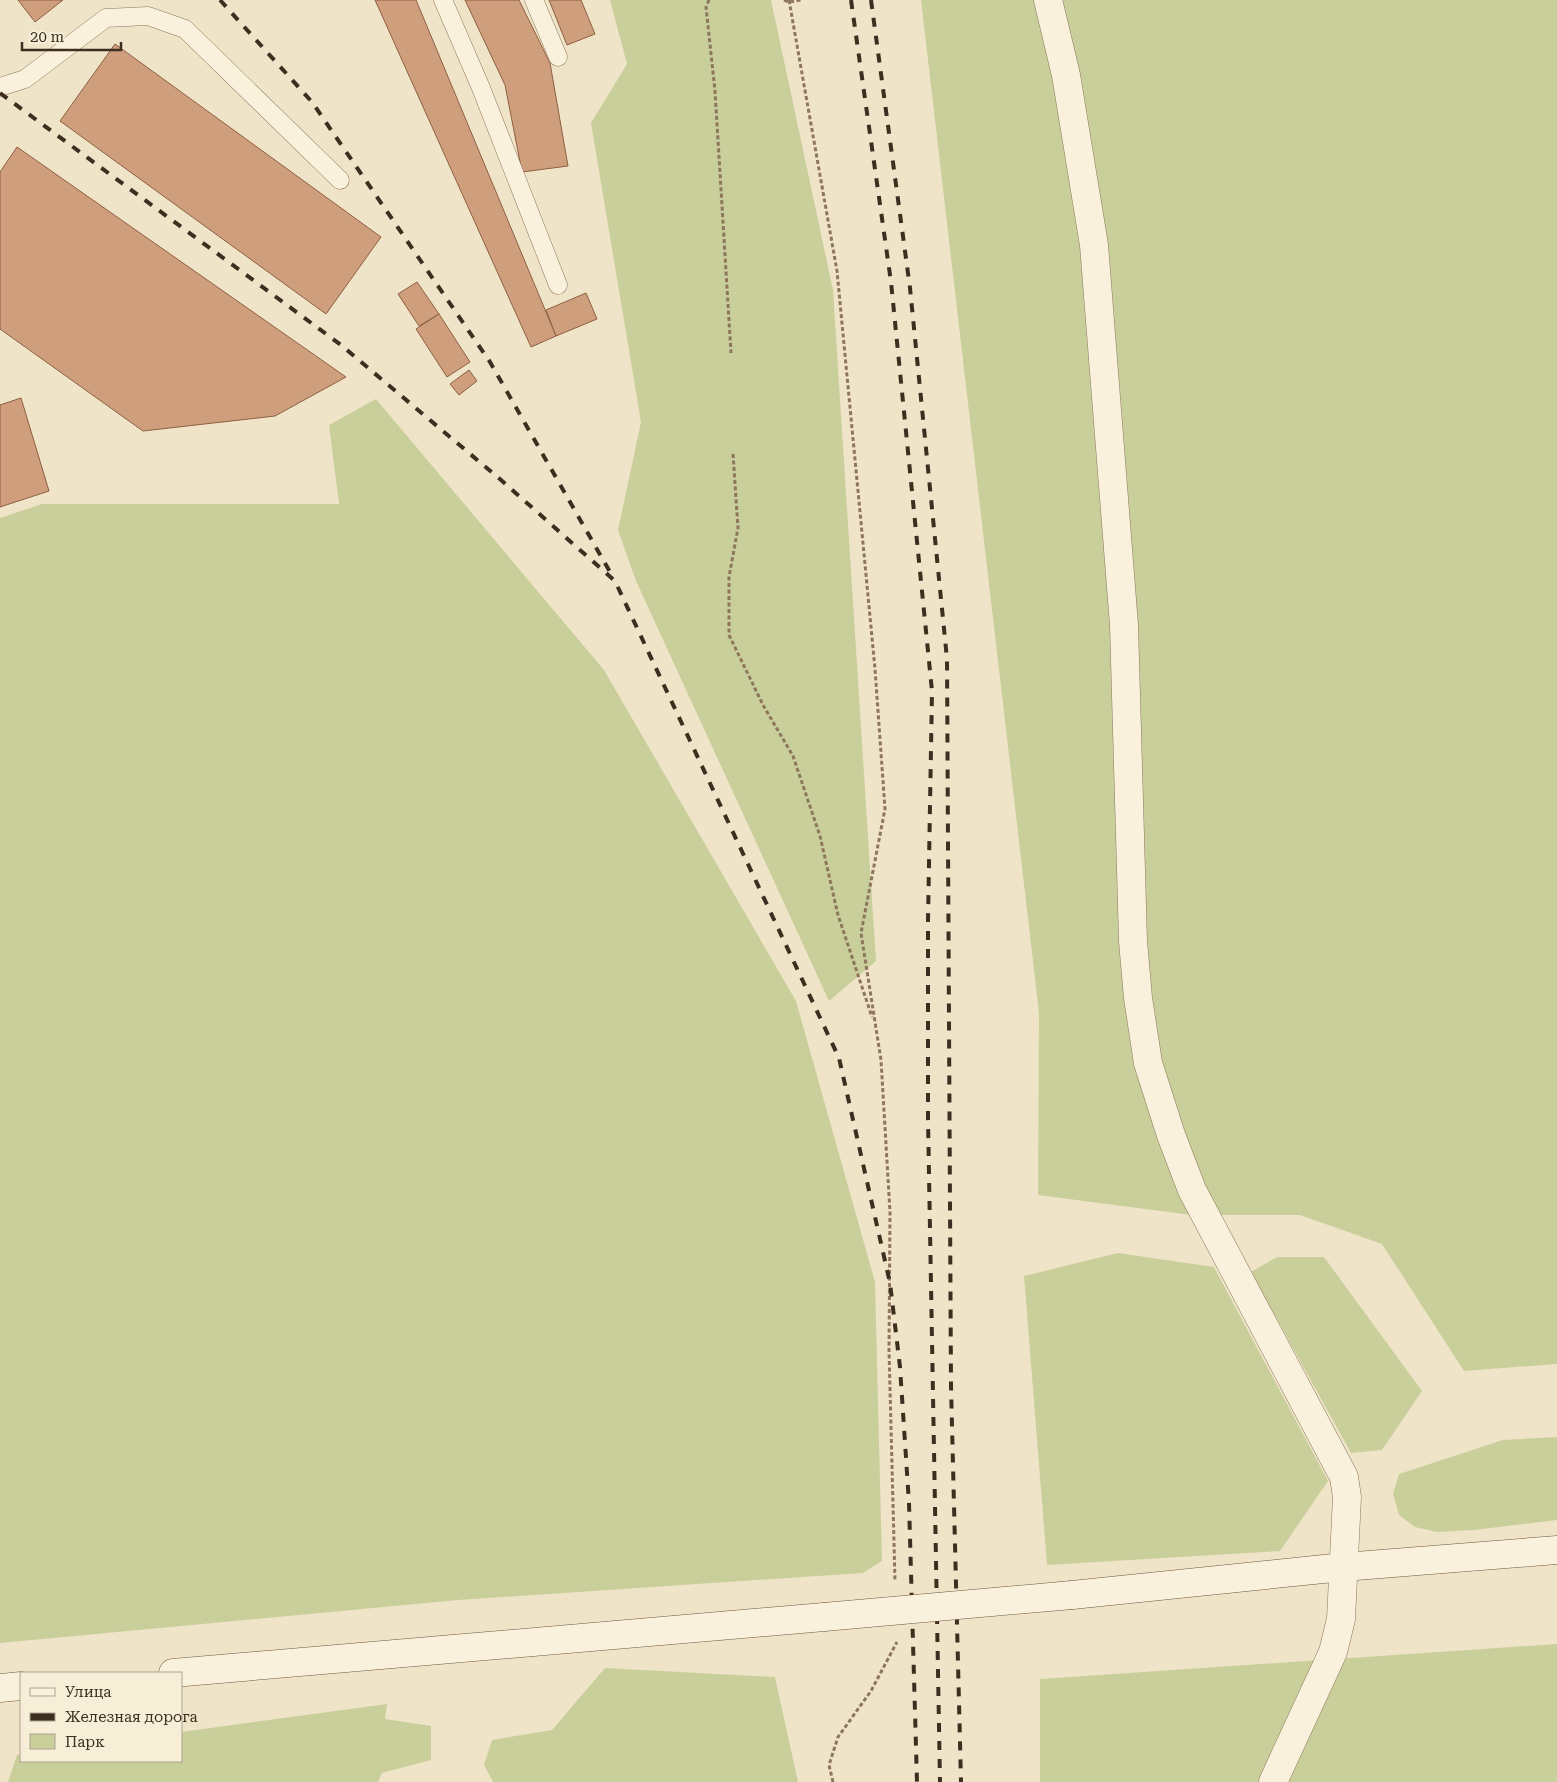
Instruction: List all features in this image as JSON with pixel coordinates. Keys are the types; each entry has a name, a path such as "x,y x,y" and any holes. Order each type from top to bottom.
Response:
{"street":[{"path":"1048,0 1066,75 1094,245 1124,625 1133,941 1138,998 1148,1063 1171,1135 1192,1190 1344,1477 1347,1497 1340,1619 1333,1652 1273,1782"},
{"path":"182,1672 1072,1595 1343,1567 1557,1550"},
{"path":"0,1688 20,1686"}],"lane":[{"path":"443,0 481,88 558,285"},
{"path":"534,0 558,57"},
{"path":"0,87 25,78 106,18 148,16 184,29 340,180"}],"path":[{"path":"709,0 706,7 715,91 731,353"},
{"path":"784,0 801,0"},
{"path":"789,1 837,271 875,669 885,809 861,933 881,1060 890,1212 889,1350 895,1587"},
{"path":"733,454 738,528 729,577 729,635 764,705 793,756 820,836 838,915 876,1026"},
{"path":"833,1782 829,1765 838,1737 871,1691 897,1643 897,1634"}],"green space":[{"path":"610,0 771,0 833,290 876,961 829,1001 636,581 618,530 641,422 591,123 627,64"},
{"path":"921,0 1557,0 1557,1364 1464,1371 1382,1244 1300,1215 1191,1215 1038,1195 1039,1013"},
{"path":"376,399 604,670 796,1001 875,1282 882,1561 863,1573 458,1600 0,1643 0,518 42,504 339,504 329,425"},
{"path":"1118,1253 1214,1267 1328,1481 1280,1551 1047,1565 1024,1276"},
{"path":"1277,1257 1324,1257 1422,1391 1382,1450 1351,1453 1251,1272"},
{"path":"1557,1437 1557,1520 1474,1530 1437,1532 1415,1527 1399,1515 1393,1494 1399,1474 1503,1440"},
{"path":"1557,1644 1557,1782 1040,1782 1040,1679"},
{"path":"605,1668 775,1677 798,1782 493,1782 484,1765 492,1740 552,1730"},
{"path":"387,1704 385,1719 431,1726 431,1760 382,1773 378,1782 8,1782 17,1755 20,1754 20,1762 182,1762 182,1732"}],"building":[{"path":"18,0 63,0 35,22"},
{"path":"375,0 416,0 556,336 531,347"},
{"path":"465,0 519,0 550,63 568,166 522,172 505,85"},
{"path":"549,0 581,0 595,34 567,45"},
{"path":"115,44 381,237 326,314 60,121"},
{"path":"17,147 346,377 275,416 143,431 0,329 0,172"},
{"path":"417,282 439,314 419,326 398,294"},
{"path":"586,293 597,319 556,336 546,310"},
{"path":"439,314 470,362 447,377 416,329"},
{"path":"469,370 477,381 459,395 450,384"},
{"path":"21,398 49,491 0,507 0,405"}],"railway":[{"path":"220,0 312,102 490,362 610,572"},
{"path":"851,0 891,282 932,691 928,921 928,1119 940,1782"},
{"path":"871,0 910,288 947,659 951,1386 961,1782"},
{"path":"0,93 341,345 501,480 615,581 839,1058 890,1283 900,1367 909,1503 917,1782"}]}
